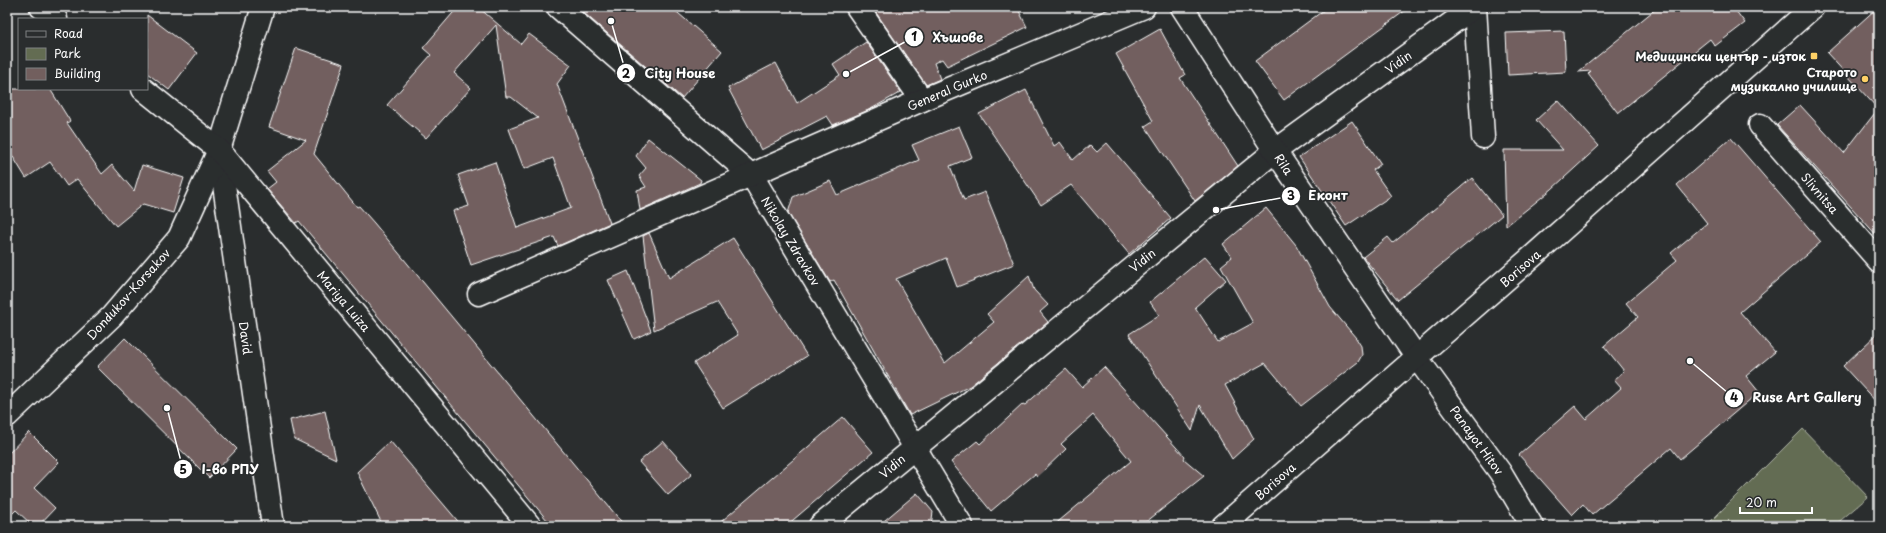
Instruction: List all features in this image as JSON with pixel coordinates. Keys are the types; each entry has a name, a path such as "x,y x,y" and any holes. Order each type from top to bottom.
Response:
{"street":[{"path":"41,7 55,18"},
{"name":"Dondukov-Korsakov","path":"7,416 112,316 179,238 219,150 263,7"},
{"name":"Nikolay Zdravkov","path":"558,7 752,176 962,526"},
{"path":"857,7 922,100"},
{"name":"General Gurko","path":"478,294 752,176 922,100 1144,7"},
{"name":"Rila","path":"1182,7 1275,151 1417,358"},
{"path":"1474,7 1483,137"},
{"name":"Vidin","path":"820,526 915,446 1275,151 1474,7"},
{"name":"Borisova","path":"1223,526 1417,358 1813,7"},
{"name":"Mariya Luiza","path":"144,90 219,150 530,526"},
{"name":"Slivnitsa","path":"1760,125 1879,261"},
{"name":"David","path":"219,150 273,526"},
{"name":"Panayot Hitov","path":"1417,358 1500,472 1532,526"}],"green space":[{"path":"1803,429 1868,497 1834,526 1706,526"}],"building":[{"path":"458,7 478,7 521,44 529,34 571,65 557,84 610,223 558,246 554,237 471,265 453,211 469,206 458,175 495,162 517,228 571,208 553,158 524,169 509,129 538,118 511,97 506,97 496,25 454,73 471,88 426,138 387,105 431,55 423,48"},
{"path":"577,7 671,7 722,51 682,98"},
{"path":"872,7 1017,7 1027,27 947,66 942,59 934,63 940,79 926,85"},
{"path":"1328,7 1410,7 1284,100 1255,61"},
{"path":"1658,7 1733,7 1745,23 1715,46 1710,39 1618,113 1588,74 1591,71 1578,72"},
{"path":"1878,7 1879,238 1777,125 1800,105 1844,153 1878,109 1827,53"},
{"path":"147,15 197,53 169,90 148,74"},
{"path":"1160,29 1185,75 1180,78 1238,166 1195,201 1145,126 1153,121 1116,54"},
{"path":"1564,31 1566,72 1508,75 1506,33"},
{"path":"866,42 901,92 871,109 833,125 827,116 761,150 728,88 776,63 797,103 840,75 833,64"},
{"path":"296,48 344,64 314,154 357,207 359,206 374,223 625,526 552,526 299,221 296,223 267,189 276,182 267,171 306,140 269,127"},
{"path":"7,89 51,90 70,121 67,123 102,174 112,165 134,191 142,165 184,178 173,213 143,204 116,226 77,179 67,186 50,162 26,178 7,147"},
{"path":"1026,90 1054,146 1060,142 1073,160 1090,145 1097,152 1107,143 1171,218 1129,254 1071,185 1041,205 979,114"},
{"path":"1558,100 1599,146 1552,189 1506,226 1504,150 1563,150 1536,120"},
{"path":"1352,121 1381,164 1373,170 1391,196 1346,226 1299,157"},
{"path":"959,126 972,157 950,166 964,200 985,192 1014,264 957,287 946,258 896,279 945,363 994,322 987,314 1029,276 1034,290 1048,305 1040,312 1048,322 970,386 910,415 834,280 830,282 788,213 793,197 830,181 837,195 919,160 912,145"},
{"path":"648,138 701,180 700,183 640,210 637,190 646,187 639,176 646,168 636,156"},
{"path":"1731,138 1821,242 1740,312 1775,352 1746,376 1759,392 1680,459 1671,448 1592,515 1583,504 1572,515 1519,455 1575,406 1586,419 1621,388 1614,380 1624,371 1604,346 1638,317 1626,303 1677,260 1671,253 1707,223 1677,185"},
{"path":"1472,178 1502,215 1398,300 1363,257 1388,237 1393,243"},
{"path":"1266,208 1296,245 1330,307 1361,346 1362,355 1358,362 1301,406 1265,363 1225,385 1254,439 1232,459 1200,405 1192,431 1129,334 1159,315 1150,302 1205,256 1226,280 1195,307 1218,342 1253,323 1221,266 1232,257 1223,244"},
{"path":"649,233 669,278 733,238 807,356 723,408 694,363 738,335 717,302 654,330 643,236"},
{"path":"628,271 651,331 634,339 608,280"},
{"path":"1879,332 1879,405 1843,366"},
{"path":"125,338 237,449 209,478 97,367"},
{"path":"1104,367 1185,457 1184,459 1204,476 1141,526 1053,526 1131,461 1093,415 1061,444 1066,449 1037,477 1035,474 991,511 951,462 977,441 980,444 1023,404 1025,405 1066,369 1082,387"},
{"path":"325,411 336,459 294,439 290,420"},
{"path":"843,417 873,452 786,526 716,526"},
{"path":"29,432 59,462 34,488 55,508 38,526 33,526 16,510 7,519 7,455"},
{"path":"390,441 462,526 383,526 357,472"},
{"path":"663,441 692,474 668,495 639,462"},
{"path":"917,493 933,512 931,526 878,526"}],"place":[{"name":"City House","path":"611,21"},
{"name":"Медицински център - изток","path":"1814,56"},
{"name":"Хъшове","path":"846,74"},
{"name":"Старото музикално училище","path":"1865,79"},
{"name":"Еконт","path":"1216,210"},
{"name":"Ruse Art Gallery","path":"1690,361"},
{"name":"I-во РПУ","path":"167,408"}]}
